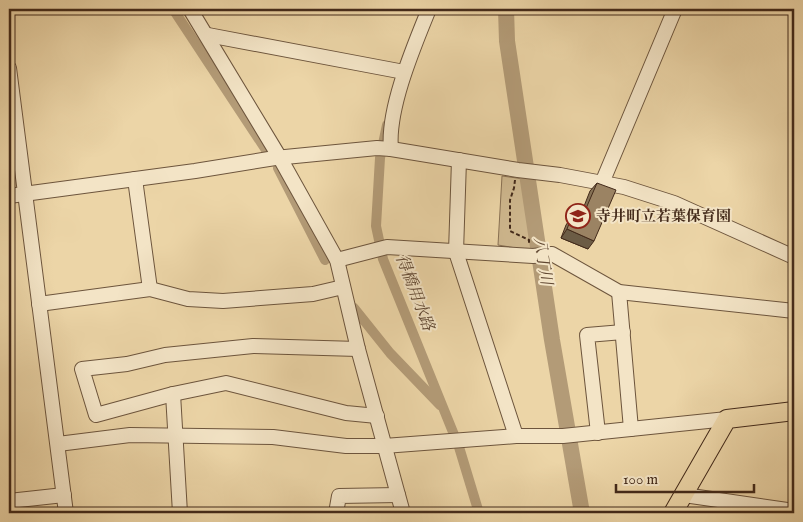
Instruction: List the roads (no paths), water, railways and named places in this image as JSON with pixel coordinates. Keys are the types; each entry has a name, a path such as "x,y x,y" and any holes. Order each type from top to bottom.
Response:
{"main road":[{"path":"673,513 727,419 794,411"}],"street":[{"path":"190,9 208,35 274,158 337,260 358,349 403,513"},
{"path":"385,149 390,137 404,72 429,9"},
{"path":"602,183 676,9"},
{"path":"208,35 404,72"},
{"path":"9,68 66,513"},
{"path":"9,196 274,158 385,149 516,170 560,175 624,187 674,203 794,257"},
{"path":"459,160 456,252 516,436"},
{"path":"135,179 150,290"},
{"path":"337,260 381,248 531,256 552,254 619,292 794,312"},
{"path":"39,304 150,290 188,299 223,301 313,294 343,287"},
{"path":"619,292 631,429"},
{"path":"598,433 588,335 623,332"},
{"path":"358,349 253,346 165,355 127,364 82,369 96,415 173,394 226,383 346,413 377,416"},
{"path":"173,394 180,513"},
{"path":"58,444 130,436 176,436 273,437 346,446 384,446 454,439 569,436 727,419"},
{"path":"9,500 64,495"},
{"path":"336,513 339,496 398,495"},
{"path":"684,495 794,512 794,502"}],"waterway":[{"path":"173,9 268,153"},
{"name":"八丁川","path":"506,9 507,41 552,340 582,513"},
{"name":"得橋用水路","path":"387,125 380,158 376,226 383,259 459,447 479,513"},
{"path":"278,168 325,260"},
{"path":"354,308 390,353 440,405"}],"place":[{"name":"寺井町立若葉保育園","path":"578,216"}]}
